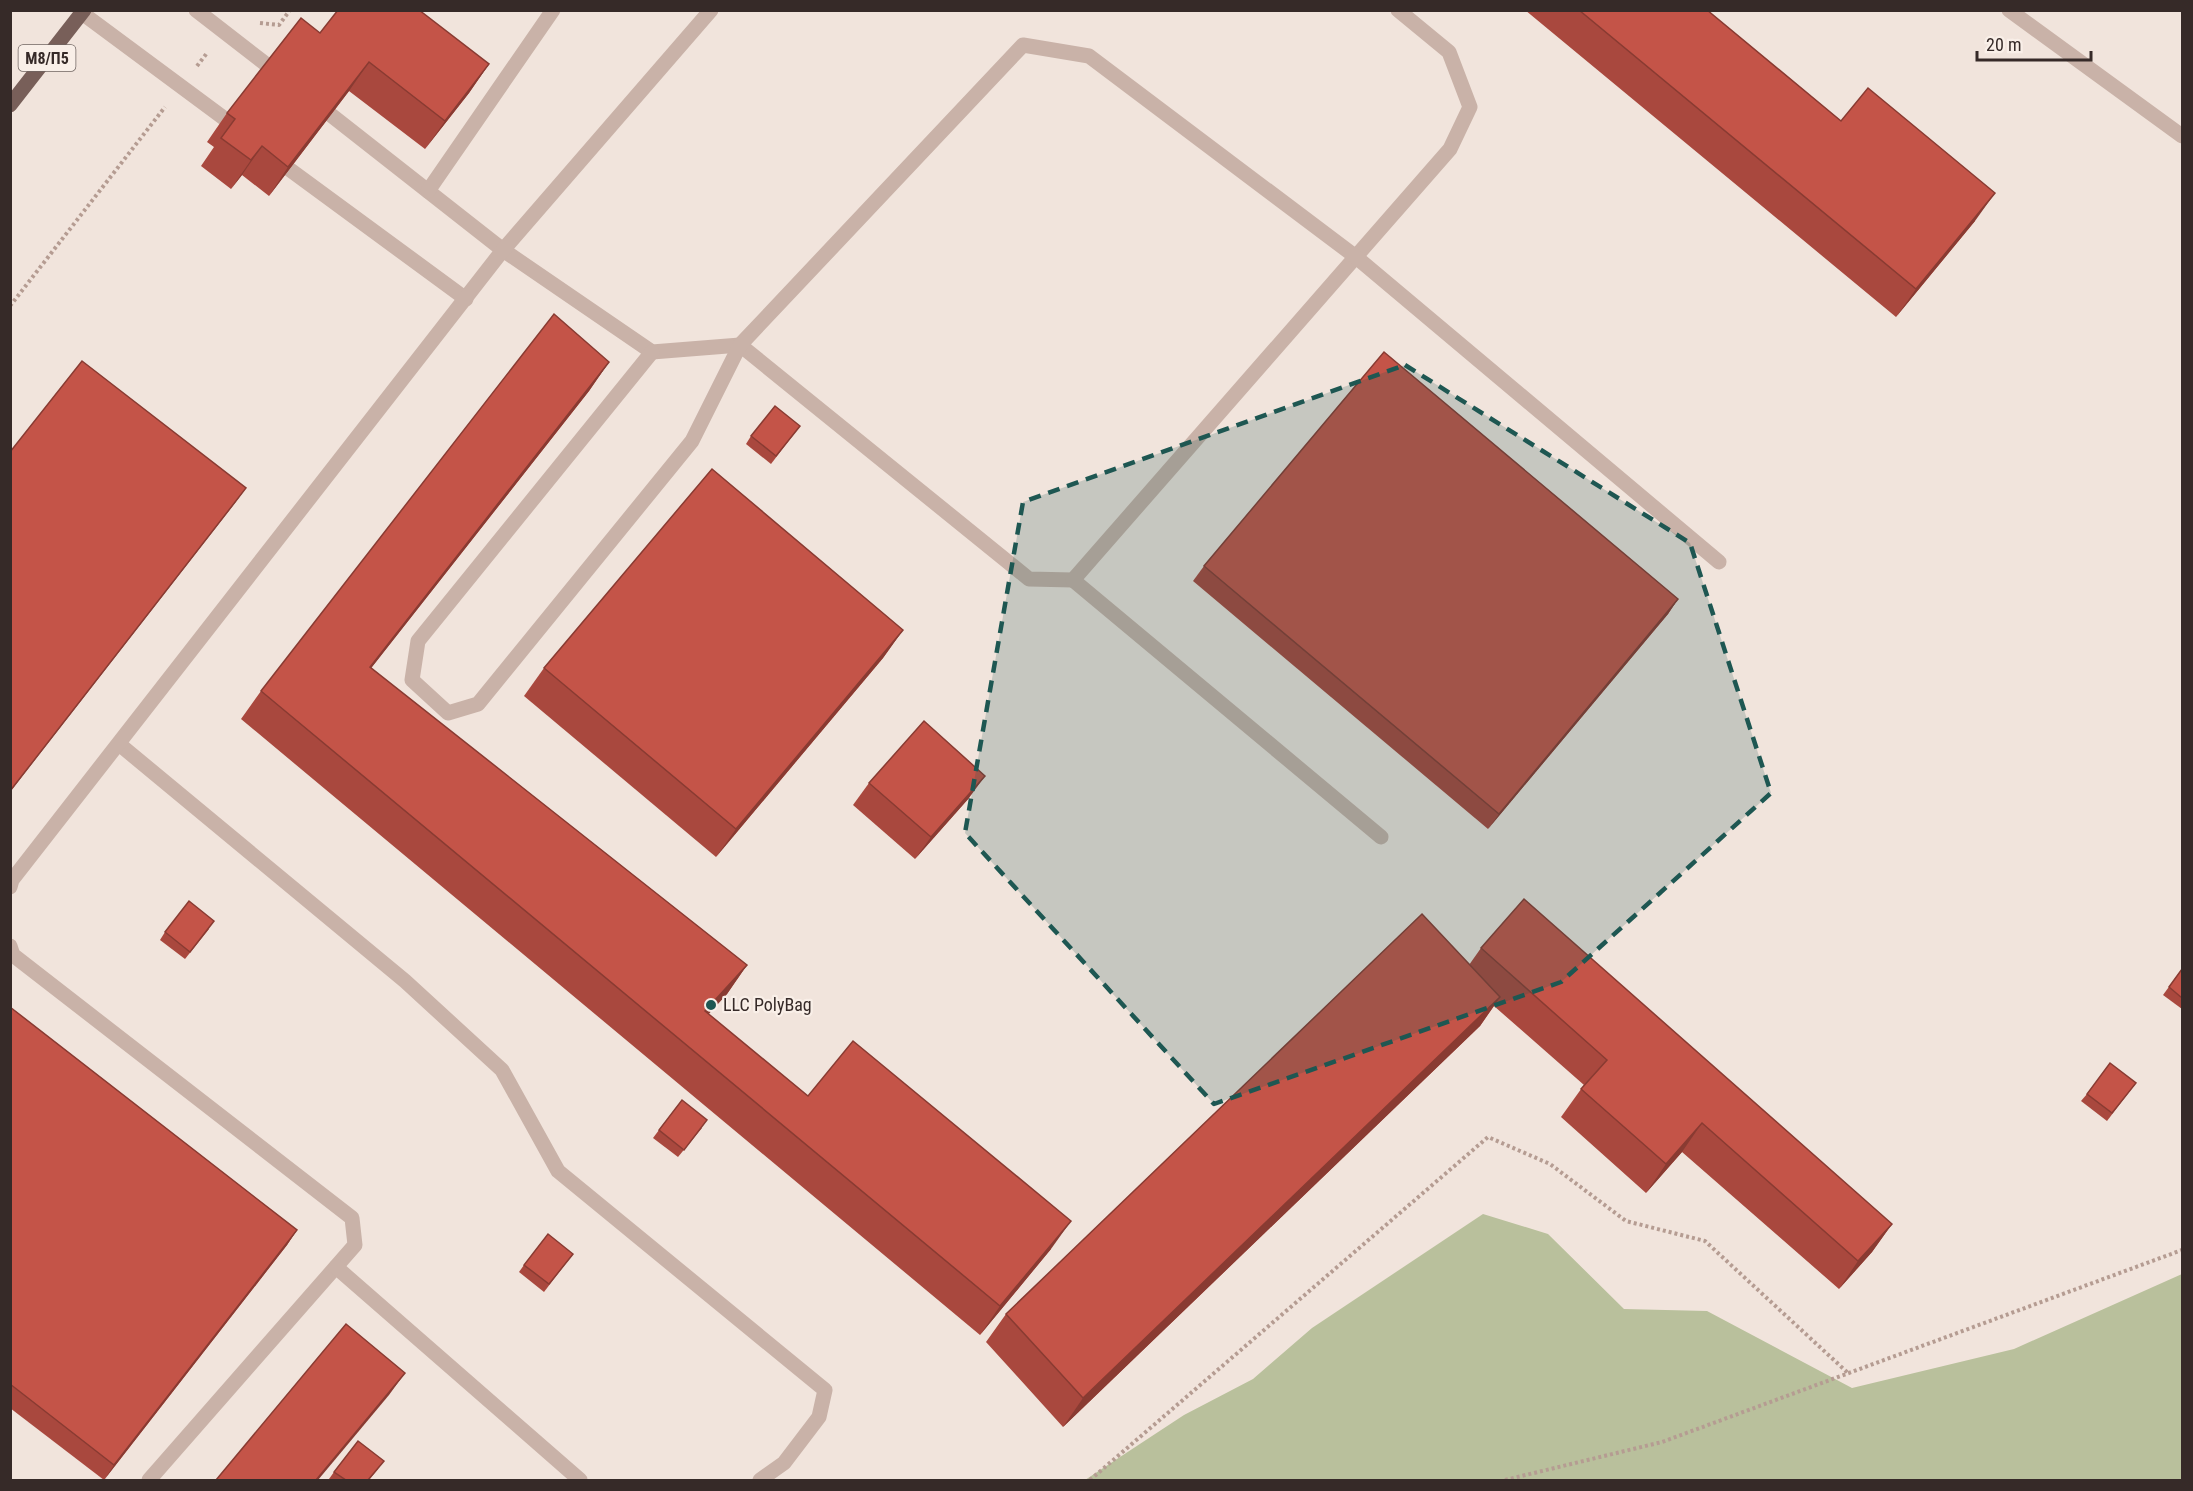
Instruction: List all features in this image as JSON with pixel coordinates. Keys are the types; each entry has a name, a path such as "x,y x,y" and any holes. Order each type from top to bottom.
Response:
{"main road":[{"name":"М8/П5","path":"10,105 83,12"}],"lane":[{"path":"196,10 267,65"},
{"path":"428,191 553,10"},
{"path":"10,887 12,880 503,250 711,10"},
{"path":"1073,580 1450,149 1470,107 1449,52 1398,10"},
{"path":"2009,10 2182,136"},
{"path":"83,12 225,119"},
{"path":"652,352 418,641 412,680 448,713 478,704 692,441 740,345 1023,45 1089,56 1356,257 1719,562"},
{"path":"331,114 503,250 652,352 740,345 1029,579 1073,580 1382,837"},
{"path":"289,169 466,299"},
{"path":"119,744 405,981 502,1070 558,1171 825,1390 819,1417 784,1463 760,1480"},
{"path":"10,946 13,955 352,1218 355,1245 149,1480"},
{"path":"336,1267 580,1480"}],"path":[{"path":"10,306 231,22 279,24 290,10"},
{"path":"1090,1480 1488,1137 1550,1164 1626,1221 1705,1241 1848,1373"},
{"path":"1505,1480 1662,1442 2182,1250"}],"highlighted area":[{"path":"1405,365 1690,543 1771,793 1561,982 1214,1104 965,833 1023,502"}],"green space":[{"path":"1483,1214 1548,1234 1624,1309 1707,1311 1852,1388 2014,1349 2182,1274 2182,1480 1085,1480 1184,1415 1253,1379 1312,1328"}],"building":[{"path":"338,10 419,10 489,64 445,121 369,62 288,167 262,146 251,160 221,138 235,119 227,113 301,18 320,33"},
{"path":"1579,10 1707,10 1841,121 1868,88 1995,193 1916,289"},
{"path":"554,314 609,362 370,667 747,965 705,1011 808,1096 853,1041 1071,1221 1000,1306 261,691"},
{"path":"1384,352 1678,599 1499,814 1204,566"},
{"path":"82,361 246,488 10,791 10,452"},
{"path":"775,406 800,426 776,456 751,436"},
{"path":"712,469 903,630 736,829 544,668"},
{"path":"924,721 985,776 931,837 869,783"},
{"path":"1524,899 1892,1224 1858,1261 1702,1123 1666,1164 1581,1089 1607,1060 1481,948"},
{"path":"189,901 214,921 190,952 165,932"},
{"path":"1422,914 1500,997 1083,1398 1006,1314"},
{"path":"2182,969 2182,998 2169,987"},
{"path":"10,1007 297,1230 114,1465 10,1384"},
{"path":"2110,1063 2136,1083 2112,1113 2087,1094"},
{"path":"682,1100 707,1120 684,1150 659,1130"},
{"path":"548,1234 573,1254 549,1284 524,1265"},
{"path":"346,1324 405,1373 316,1480 216,1480"},
{"path":"358,1441 384,1461 368,1480 346,1480 334,1472"}],"place":[{"name":"LLC PolyBag","path":"711,1005"}]}
